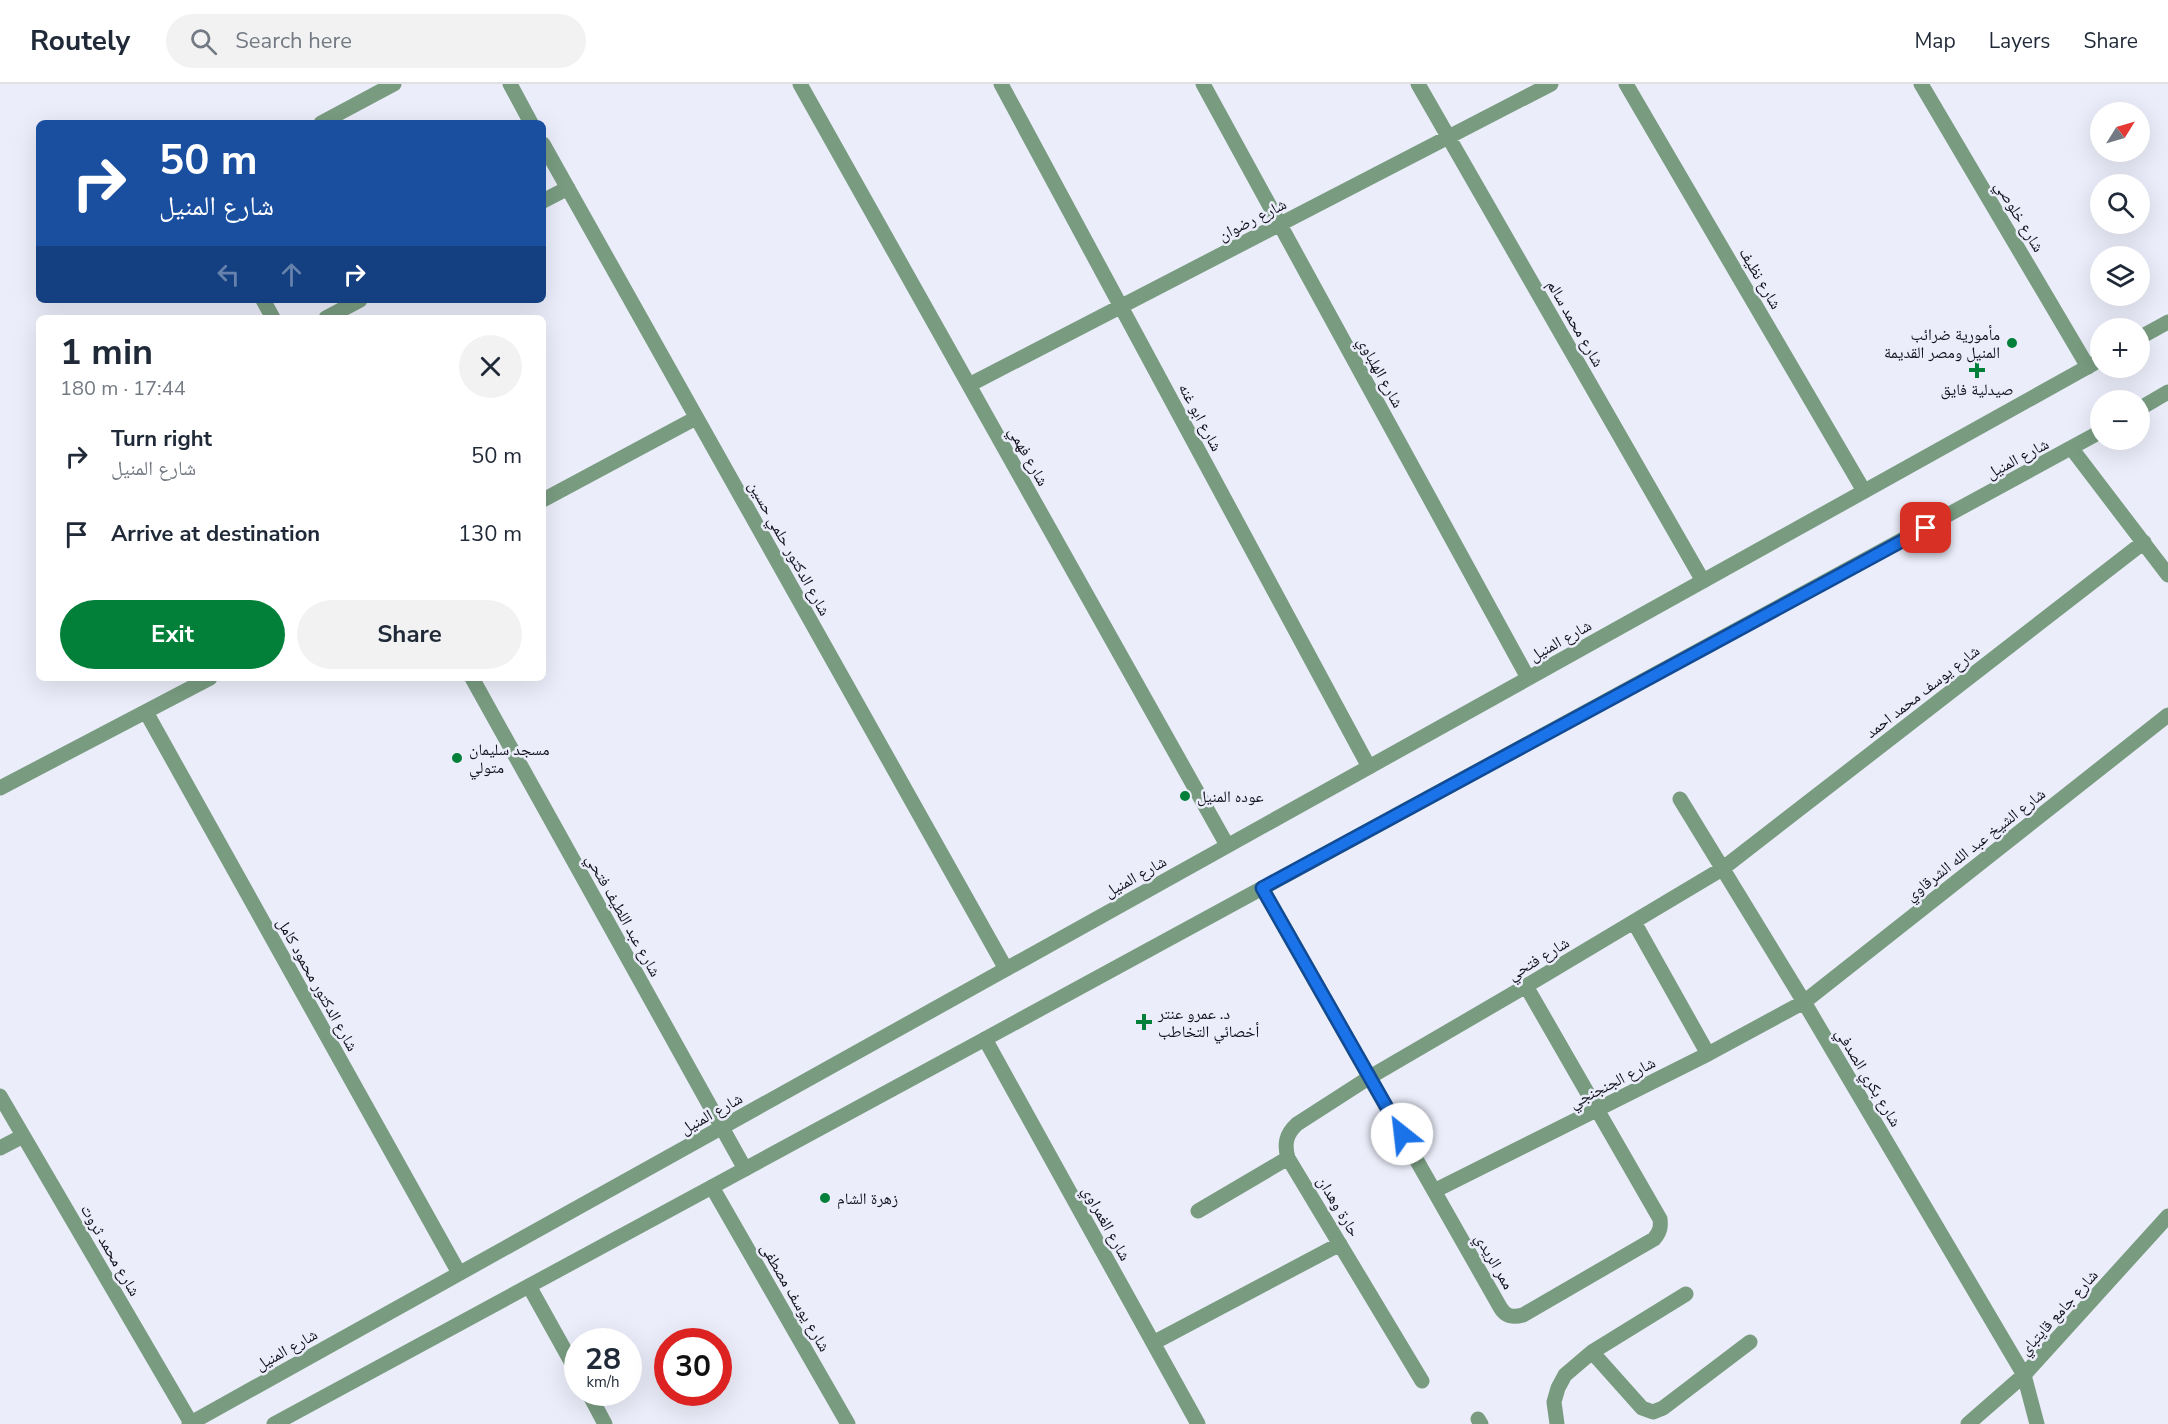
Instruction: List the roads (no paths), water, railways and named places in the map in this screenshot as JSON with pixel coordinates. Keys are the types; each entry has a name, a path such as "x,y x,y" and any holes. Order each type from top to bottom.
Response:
{"street":[{"path":"327,120 394,84"},
{"path":"510,84 529,120"},
{"name":"شارع فهمي","path":"800,84 1227,846"},
{"name":"شارع ابو غنه","path":"1001,84 1369,767"},
{"name":"شارع الهلباوي","path":"1203,84 1528,678"},
{"name":"شارع محمد سالم","path":"1418,84 1703,581"},
{"name":"شارع رضوان","path":"969,385 1551,84"},
{"name":"شارع نظيف","path":"1626,84 1864,491"},
{"name":"شارع خلوصي","path":"1921,84 2090,358"},
{"name":"شارع الدكتور حلمي حسين","path":"546,149 1006,969"},
{"path":"546,199 568,188"},
{"path":"332,315 354,303"},
{"path":"2150,332 2168,322"},
{"name":"شارع المنيل","path":"190,1423 2090,366"},
{"path":"2150,403 2168,392"},
{"path":"546,498 696,418"},
{"name":"شارع المنيل","path":"274,1424 2090,438"},
{"path":"2072,449 2168,574"},
{"name":"شارع يوسف محمد احمد","path":"1722,869 2144,542"},
{"path":"0,788 204,681"},
{"name":"شارع عبد اللطيف فتحي","path":"474,681 745,1170"},
{"name":"شارع الدكتور محمود كامل","path":"146,712 459,1273"},
{"name":"شارع الشيخ عبد الله الشرقاوي","path":"1804,1002 2168,715"},
{"name":"شارع بكري الصدفي","path":"1680,799 1804,1002 2024,1375 2037,1424"},
{"name":"شارع فتحي","path":"1370,1077 1722,869"},
{"name":"ممر الريدي","path":"1262,888 1503,1311 1512,1317 1523,1315 1654,1239 1660,1230 1660,1219 1526,986"},
{"path":"1634,922 1708,1054"},
{"name":"شارع الجنجنجي","path":"1434,1191 1708,1054 1804,1002"},
{"name":"شارع الغمراوي","path":"985,1039 1197,1424"},
{"path":"1198,1211 1288,1158 1285,1149 1286,1139 1297,1124 1370,1077"},
{"name":"شارع محمد ثروت","path":"0,1096 190,1423"},
{"path":"0,1148 23,1136"},
{"name":"حارة وهدان","path":"1288,1158 1422,1381"},
{"name":"شارع يوسف مصطفى","path":"712,1187 848,1424"},
{"name":"شارع جامع قايتباي","path":"1968,1424 2024,1375 2168,1216"},
{"path":"1153,1343 1340,1244"},
{"path":"529,1286 564,1349"},
{"path":"1557,1424 1554,1402 1557,1388 1565,1375 1592,1352 1686,1294"},
{"path":"1592,1352 1642,1408 1653,1412 1663,1408 1750,1342"},
{"path":"595,1406 605,1424"}],"place":[{"name":"مأمورية ضرائب المنيل ومصر القديمة","path":"2012,343"},
{"name":"صيدلية فايق","path":"1977,370"},
{"name":"مسجد سليمان متولي","path":"457,758"},
{"name":"عوده المنيل","path":"1185,796"},
{"name":"د. عمرو عنتر أخصائي التخاطب","path":"1144,1022"},
{"name":"زهرة الشام","path":"825,1198"}]}
